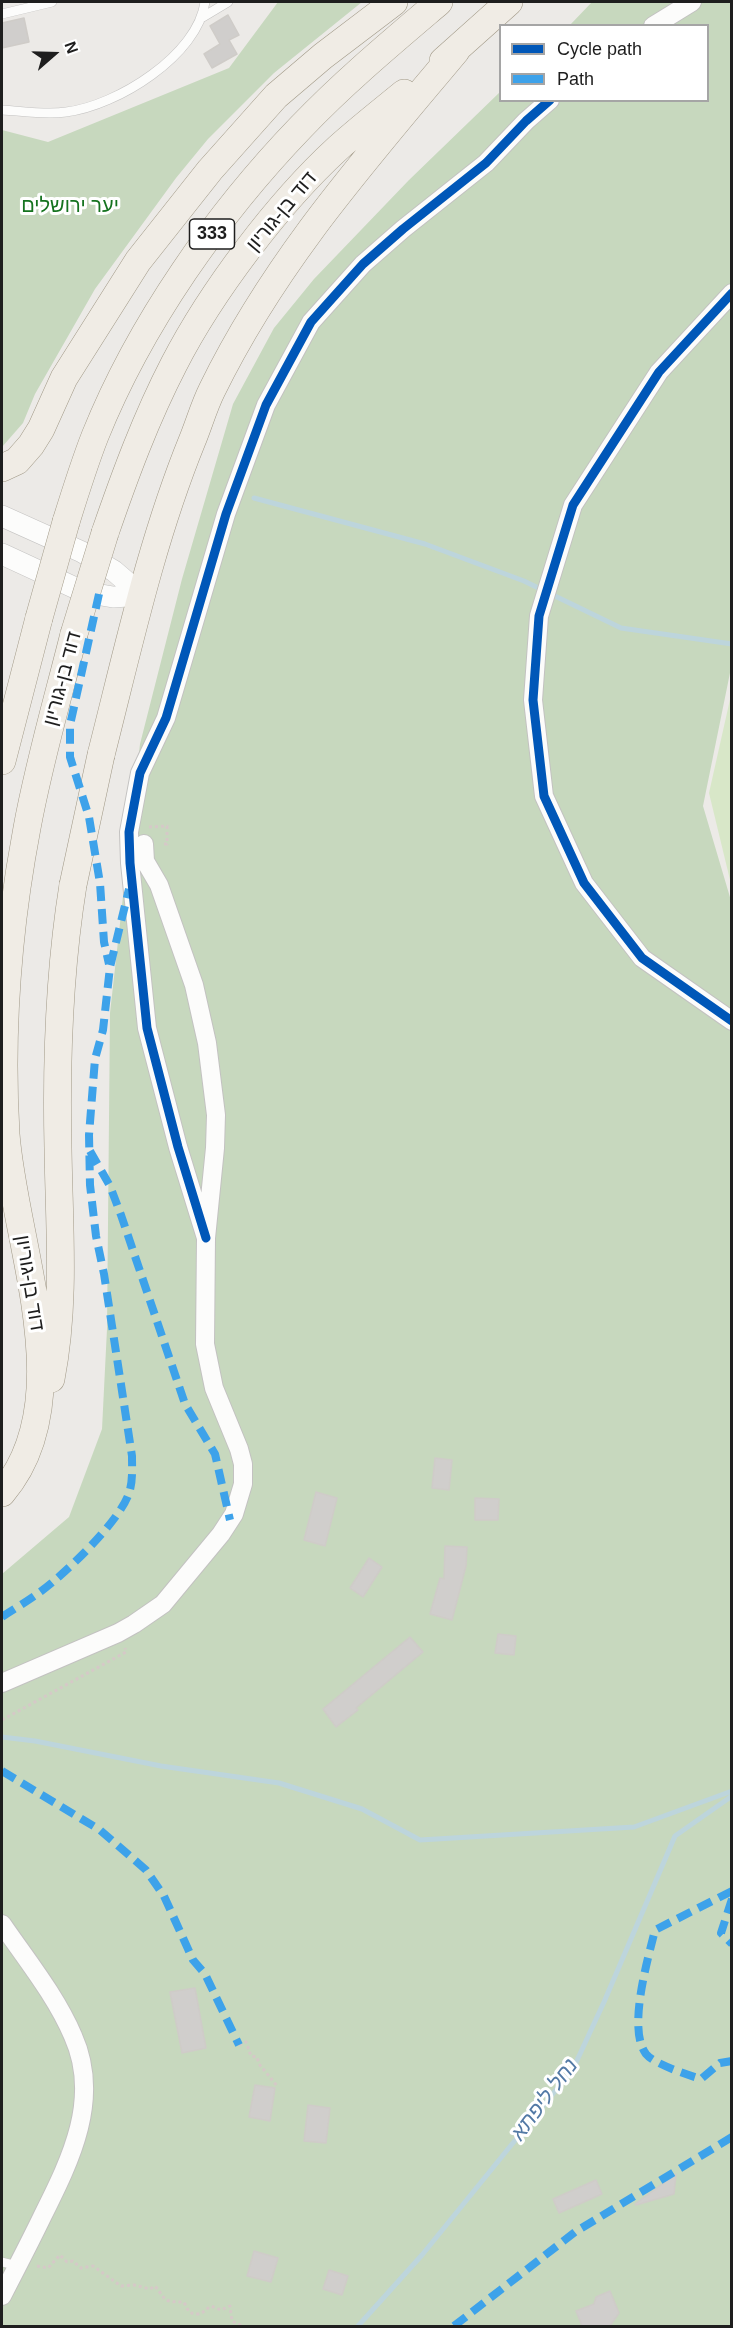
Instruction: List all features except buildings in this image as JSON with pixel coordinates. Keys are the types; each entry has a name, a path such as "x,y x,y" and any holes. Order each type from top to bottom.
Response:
{"main road":[{"path":"2,468 17,461 32,445 64,378 132,271 210,170 276,96 323,56 394,2"},
{"name":"דוד בן-גוריון","path":"2,761 66,522 95,436 113,394 153,323 192,261 261,171 301,127 348,81 439,2"},
{"name":"דוד בן-גוריון","path":"2,1493 26,1457 36,1424 40,1358 34,1306 6,1135 5,1010 9,942 27,825 74,634 105,533 151,411 174,363 210,304 259,236 297,190 338,148 456,51 509,2"},
{"path":"26,1457 49,1387 60,1320 58,1054 63,962 73,885 101,755 162,523 212,391 248,325 296,247 456,51"}],"street":[{"path":"656,24 692,2"},
{"path":"206,1238 178,1147 147,1028 129,832 140,773 166,718 226,514 266,405 311,322 363,264 486,163 548,102"},
{"path":"732,293 659,372 573,505 539,616 533,700 544,796 584,883 642,958 727,1020 732,1021"},
{"path":"2,516 82,552 114,571 142,596"},
{"path":"2,554 84,592 113,597 142,596"},
{"path":"2,1683 81,1650 134,1624 163,1604 221,1534 234,1514 243,1484 243,1464 239,1449 214,1388 206,1359 204,1307 206,1238 216,1126 207,1043 188,965 159,885 145,861 146,835"},
{"path":"2,1924 44,1986 74,2036 81,2058 84,2079 84,2106 80,2130 71,2156 13,2262 2,2296"}],"lane":[{"path":"2,14 52,2"},
{"path":"2,110 65,112 97,105 137,85 183,48 203,17 205,2"},
{"path":"203,17 228,2"}],"path":[{"path":"146,835 166,826"},
{"path":"2,1720 126,1652"},
{"path":"238,2044 246,2042 251,2056 257,2057 259,2064 278,2087"},
{"path":"13,2262 31,2263 31,2265 48,2268 60,2254 67,2262 73,2261 81,2268 93,2266 121,2286 134,2285 149,2289 155,2286 161,2298 170,2303 184,2302 189,2312 203,2314 211,2306 220,2310 230,2306 232,2321 242,2326"}],"green space":[{"name":"יער ירושלים","path":"278,2 362,2 274,73 208,139 176,178 95,289 35,394 23,423 2,447 2,130 48,142 229,68"},
{"path":"592,2 731,2 732,663 703,806 732,904 731,2326 2,2326 2,1574 69,1517 102,1429 107,1329 110,1013 140,744 182,579 233,404 274,328 314,279 409,180 499,93 499,102 709,102 709,24 571,24"},
{"path":"731,695 731,884 709,793"}],"waterway":[{"path":"254,498 425,544 524,581 621,628 732,644"},
{"path":"2,1737 35,1741 161,1766 279,1783 362,1809 420,1840 634,1827 732,1791"},
{"name":"נחל ליפתא","path":"358,2326 422,2255 573,2069 675,1836 732,1796"}],"marked path":[{"path":"99,594 70,725 70,757 89,817 100,883 104,942 109,964"},
{"path":"2,1617 51,1584 77,1560 115,1518 124,1505 131,1484 132,1456 96,1236 90,1185 89,1135 95,1059 103,1030 110,967 129,889"},
{"path":"90,1151 110,1186 121,1215 185,1404 215,1454 230,1520"},
{"path":"2,1771 100,1830 146,1870 164,1896 193,1960 205,1974 239,2045"},
{"path":"732,1891 655,1930 644,1975 638,2028 641,2043 650,2058 688,2075 701,2079 720,2063 732,2061"},
{"path":"732,1899 721,1933 732,1944"},
{"path":"454,2326 575,2232 732,2137"}],"cycle path":[{"path":"206,1238 178,1147 147,1028 130,863 129,832 140,773 166,718 226,514 266,405 311,322 363,264 486,163 548,102"},
{"path":"732,293 659,372 573,505 539,616 533,700 544,796 584,883 642,958 732,1021"}]}
